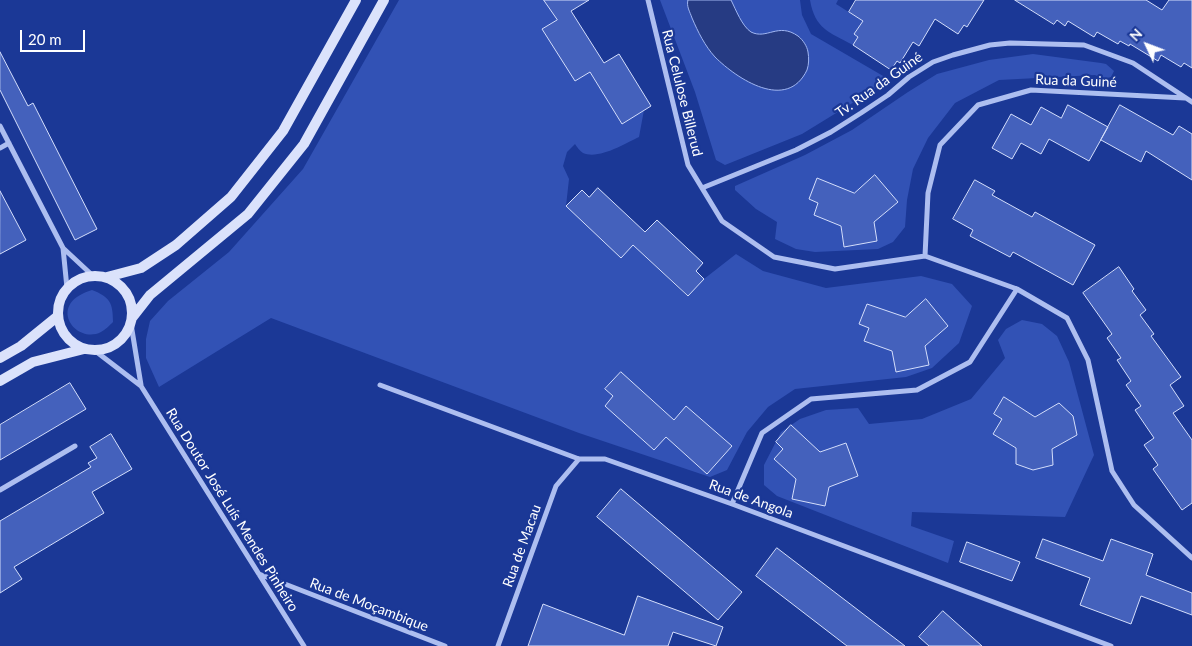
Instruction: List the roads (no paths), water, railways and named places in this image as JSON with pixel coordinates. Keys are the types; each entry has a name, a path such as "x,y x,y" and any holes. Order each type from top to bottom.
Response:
{"main road":[{"path":"107,277 141,268 176,245 231,197 283,131 356,0"},
{"path":"0,381 33,362 89,349 106,349 117,343 126,334 132,316 150,295 248,214 304,144 384,0"},
{"path":"89,349 74,344 60,326 58,306 67,288 74,282 92,275 107,277 116,281 130,297 132,316"},
{"path":"0,358 22,346 58,316"}],"street":[{"name":"Rua Celulose Billerud","path":"648,0 688,164 722,222 774,257 835,269 925,256 1017,289 1067,318 1088,360 1112,471 1134,505 1192,558"},
{"name":"Tv. Rua da Guiné","path":"702,188 796,150 831,132 868,109 909,77 933,62 990,45 1010,43 1084,45 1133,62 1186,98"},
{"name":"Rua da Guiné","path":"925,256 928,192 940,145 978,106 1031,90 1186,98"},
{"path":"1186,98 1192,102"},
{"path":"0,126 63,248 92,275"},
{"path":"0,148 9,143"},
{"path":"63,248 67,288"},
{"path":"732,504 762,433 811,399 917,390 970,362 1017,289"},
{"name":"Rua Doutor José Luís Mendes Pinheiro","path":"132,316 141,386"},
{"name":"Rua Doutor José Luís Mendes Pinheiro","path":"89,349 141,386 304,646"},
{"name":"Rua de Angola","path":"380,385 579,460 605,459 732,504 1111,646"},
{"path":"0,490 75,446"},
{"name":"Rua de Macau","path":"498,646 556,486 579,460"},
{"name":"Rua de Moçambique","path":"258,574 445,646"}]}
